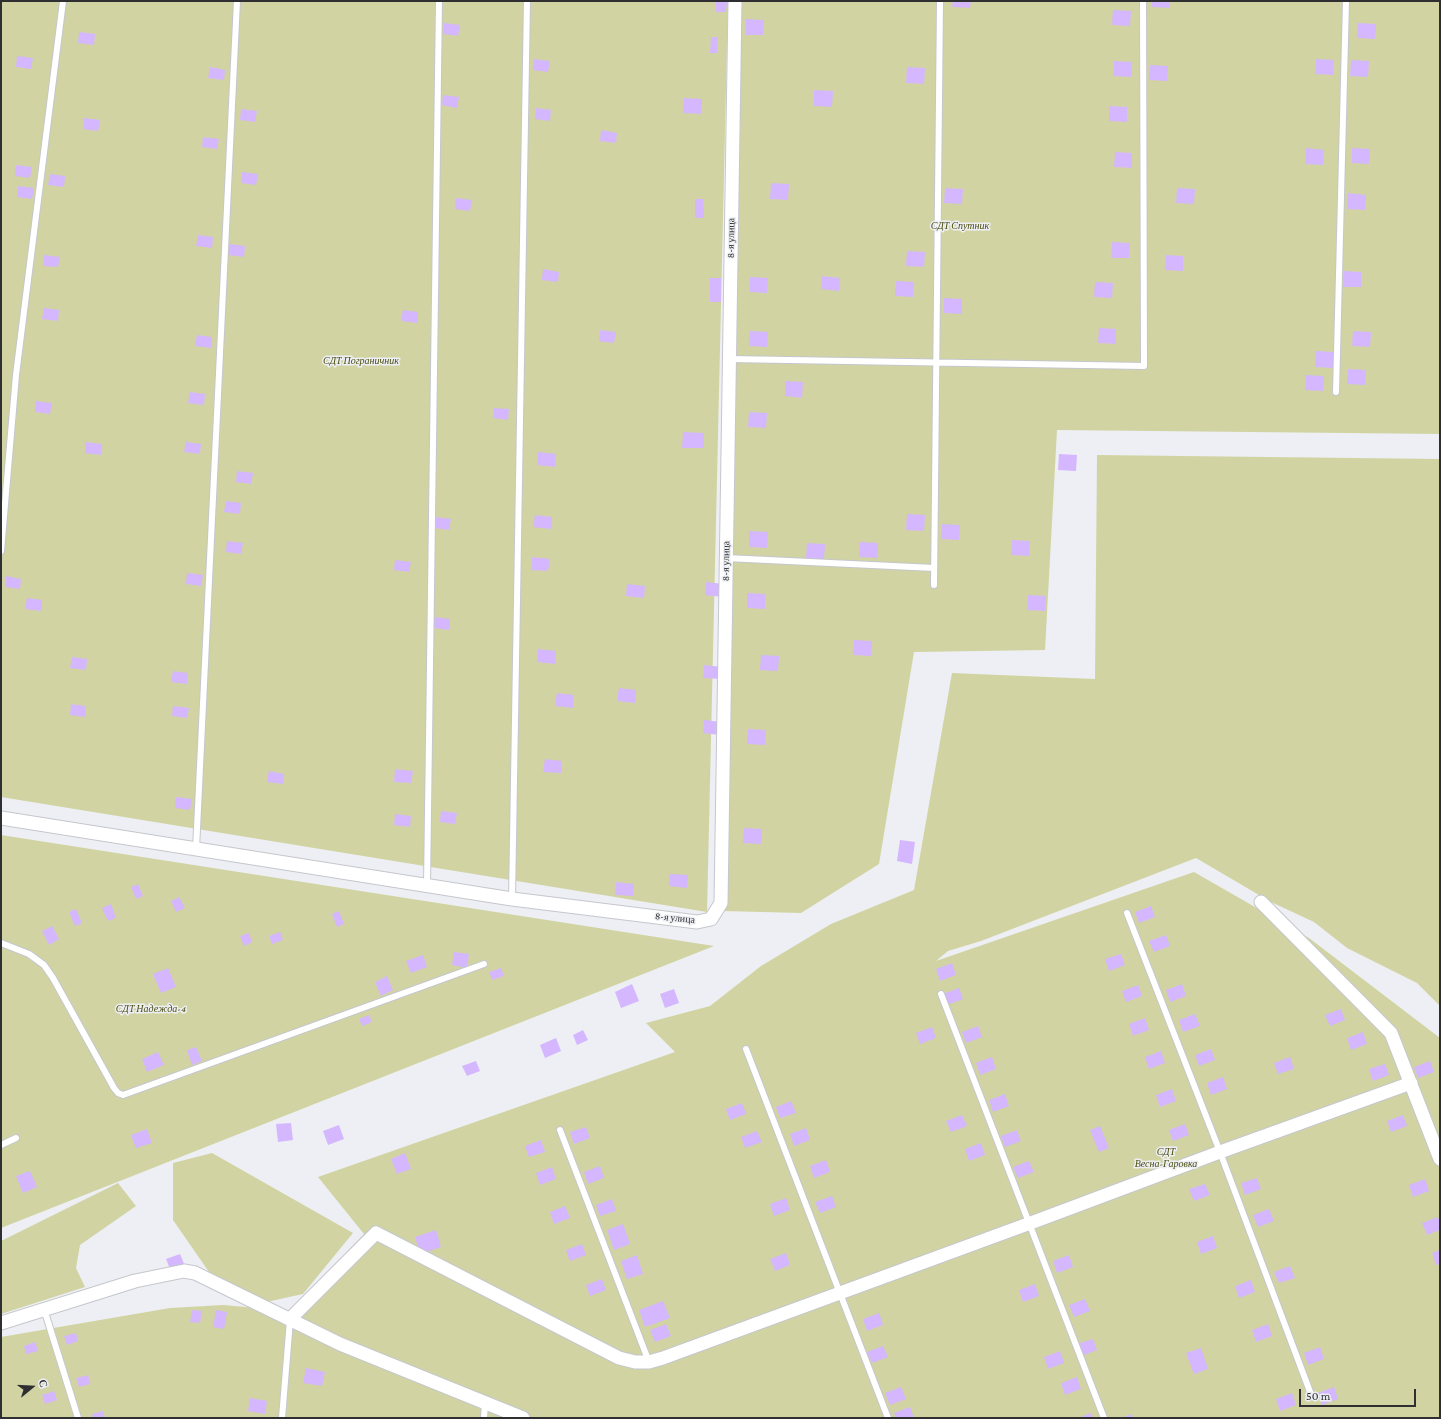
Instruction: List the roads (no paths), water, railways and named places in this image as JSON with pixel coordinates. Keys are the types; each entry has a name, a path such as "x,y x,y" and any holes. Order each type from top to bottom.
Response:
{"street":[{"name":"8-я улица","path":"1,818 512,899 697,922 711,919 721,903 735,1"},
{"path":"1261,902 1391,1033 1412,1083 1440,1159"},
{"path":"290,1320 376,1233 618,1358 635,1362 649,1362 1030,1224 1220,1152 1412,1083"},
{"path":"1,1323 135,1281 184,1271 195,1273 340,1344 523,1418"}],"lane":[{"path":"1,551 16,375 63,1"},
{"path":"196,849 238,1"},
{"path":"427,885 439,1"},
{"path":"512,899 527,1"},
{"path":"934,585 940,1"},
{"path":"729,359 1144,366 1143,1"},
{"path":"1336,392 1346,1"},
{"path":"726,558 934,568"},
{"path":"1127,913 1220,1152 1312,1397"},
{"path":"1,943 29,954 44,966 53,978 114,1088 118,1093 123,1095 484,964"},
{"path":"941,994 1104,1418"},
{"path":"746,1049 888,1418"},
{"path":"560,1130 649,1362"},
{"path":"1,1145 16,1138"},
{"path":"44,1309 78,1418"},
{"path":"282,1418 290,1320"},
{"path":"484,1418 485,1403"}],"park label":[{"name":"СДТ Спутник","path":"960,226"},
{"name":"СДТ Пограничник","path":"361,361"},
{"name":"СДТ Надежда-4","path":"151,1009"},
{"name":"СДТ Весна-Гаровка","path":"1166,1158"}]}
